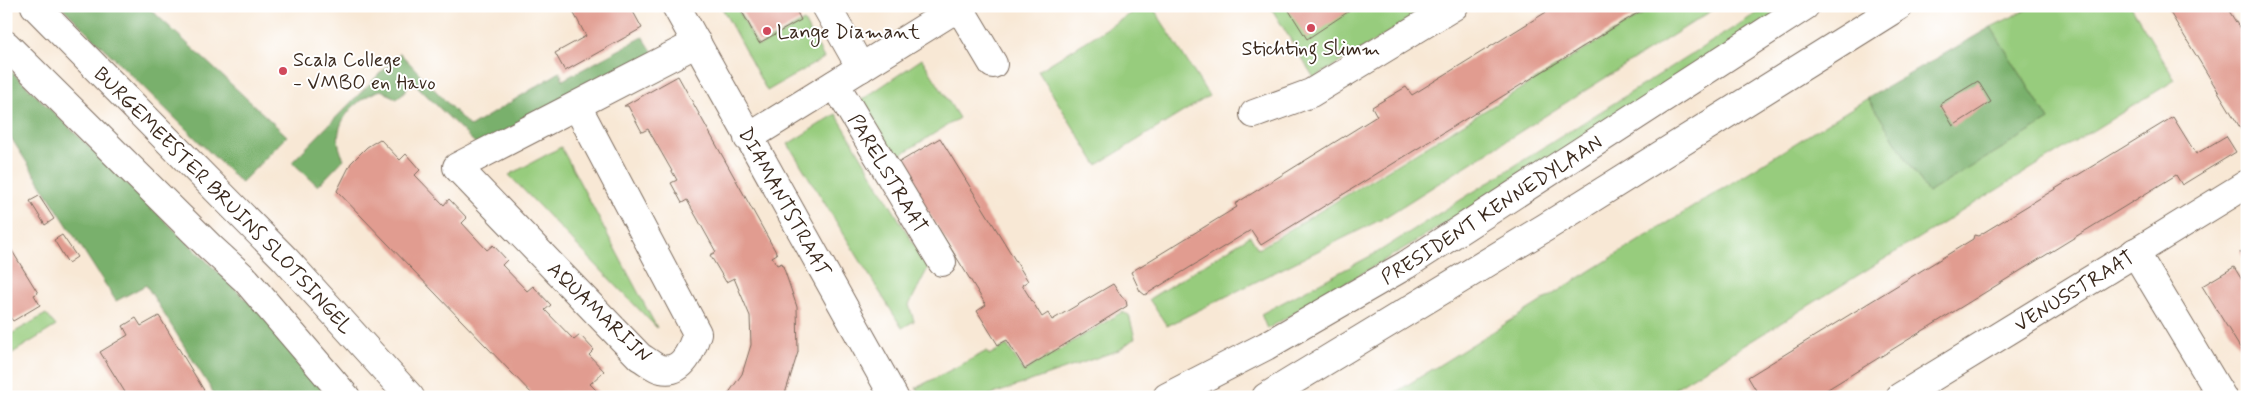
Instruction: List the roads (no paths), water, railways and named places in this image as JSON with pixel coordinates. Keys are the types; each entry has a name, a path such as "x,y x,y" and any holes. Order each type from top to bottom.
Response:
{"street":[{"name":"BURGEMEESTER BRUINS SLOTSINGEL","path":"35,6 285,258 410,397"},
{"name":"DIAMANTSTRAAT","path":"676,6 748,138 882,371 894,397"},
{"path":"826,6 861,68"},
{"path":"1254,114 1311,93 1454,6"},
{"name":"PRESIDENT KENNEDYLAAN","path":"1167,397 1266,346 1406,265 1805,6"},
{"name":"PRESIDENT KENNEDYLAAN","path":"1266,397 1546,228 1899,6"},
{"path":"748,138 960,7 993,64"},
{"name":"AQUAMARIJN","path":"577,106 697,333 691,353 677,367 661,369 640,357 457,167 696,43"},
{"name":"BURGEMEESTER BRUINS SLOTSINGEL","path":"6,45 210,247 246,280 346,397"},
{"name":"PARELSTRAAT","path":"836,84 942,262"},
{"name":"VENUSSTRAAT","path":"1900,397 2247,184"},
{"path":"2135,252 2222,397"}],"place":[{"name":"Stichting Slimm","path":"1311,28"},
{"name":"Lange Diamant","path":"767,31"},
{"name":"Scala College - VMBO en Havo","path":"283,71"}]}
